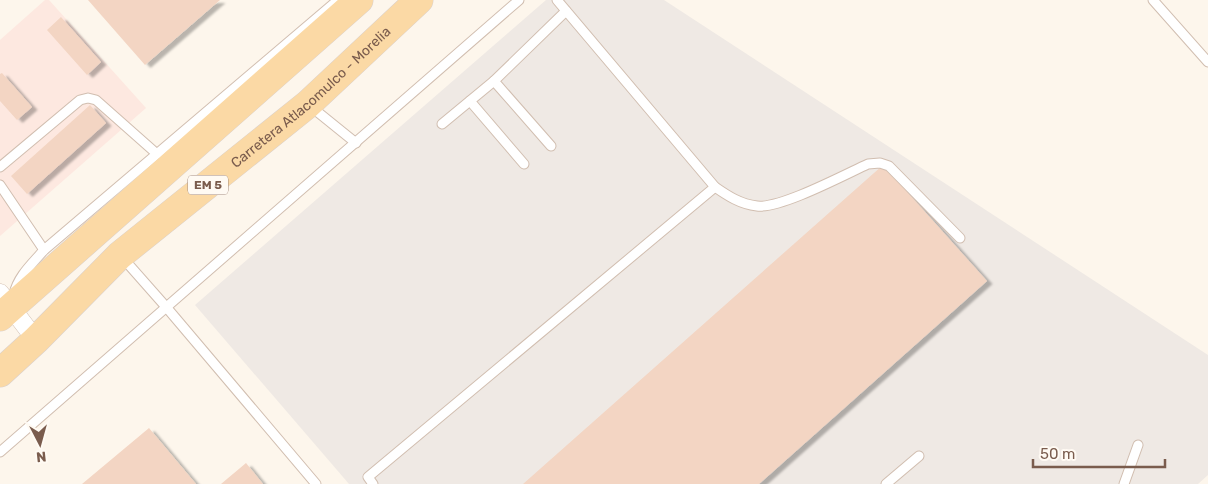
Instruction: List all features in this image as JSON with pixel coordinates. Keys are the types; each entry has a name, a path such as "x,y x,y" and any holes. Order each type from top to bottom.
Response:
{"main road":[{"name":"EM 5","path":"6,306 359,0"},
{"name":"Carretera Atlacomulco - Morelia","path":"0,373 36,340 120,255 308,104 418,0"}],"street":[{"path":"6,306 36,340"}],"lane":[{"path":"6,306 25,272 44,250 338,0"},
{"path":"0,452 519,0"},
{"path":"556,0 715,187 738,202 758,206 784,202 868,164 880,163 889,166 960,238"},
{"path":"1153,0 1208,62"},
{"path":"442,124 494,80 566,11"},
{"path":"494,80 551,146"},
{"path":"0,167 80,100 88,98 96,100 157,154"},
{"path":"470,101 524,164"},
{"path":"308,104 356,143"},
{"path":"0,185 44,250"},
{"path":"373,484 368,477 715,187"},
{"path":"120,255 316,484"},
{"path":"1124,484 1138,445"},
{"path":"886,484 919,456"}],"shaded area":[{"path":"45,0 49,0 146,108 0,236 0,40"},
{"path":"546,0 664,0 1208,355 1208,475 1198,484 349,484 195,305"}],"building":[{"path":"88,0 220,0 145,65"},
{"path":"61,17 101,62 87,75 47,30"},
{"path":"2,73 32,107 17,120 0,101 0,74"},
{"path":"90,105 106,123 27,194 11,176"},
{"path":"883,165 987,281 759,484 523,484"},
{"path":"149,428 196,484 82,484"},
{"path":"246,463 263,484 221,484"}]}
